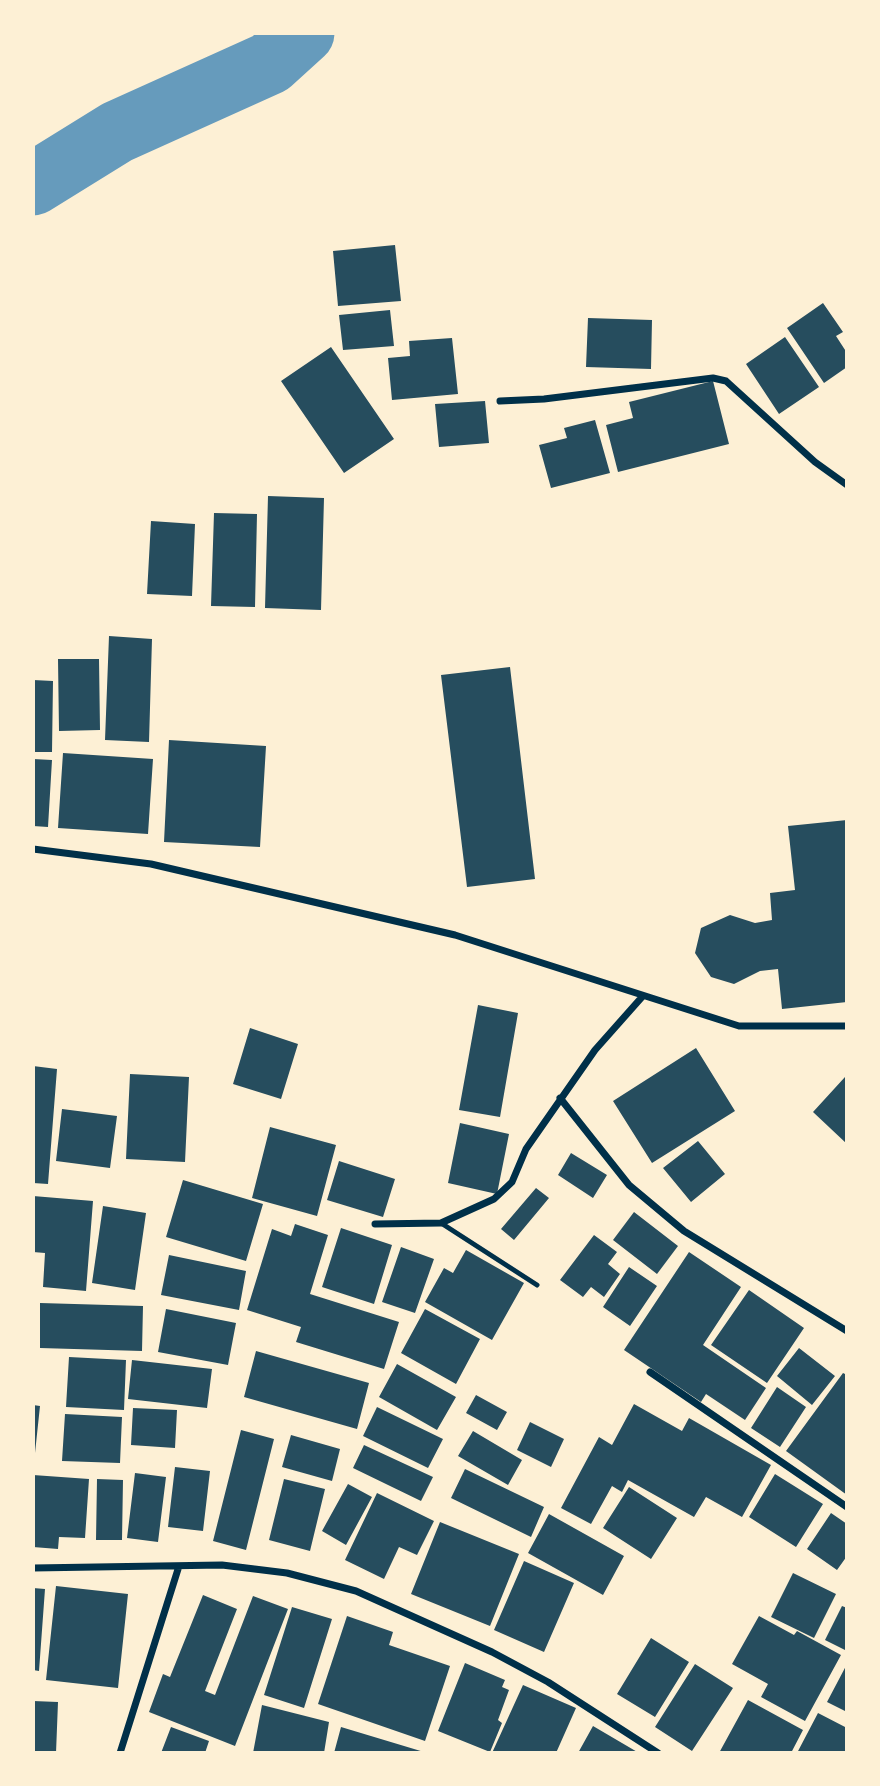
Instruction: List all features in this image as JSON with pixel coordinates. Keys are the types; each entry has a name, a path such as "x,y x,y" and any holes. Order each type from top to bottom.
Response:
{"street":[{"path":"500,401 544,399 713,378 726,381 816,462 847,485"},
{"path":"33,849 151,864 455,935 739,1026 847,1026"},
{"path":"375,1224 441,1223 494,1199 512,1182 526,1149 595,1050 642,997"},
{"path":"560,1098 629,1185 684,1231 847,1331"},
{"path":"650,1372 847,1507"},
{"path":"33,1567 222,1565 287,1573 356,1591 492,1652 548,1682 658,1753"},
{"path":"120,1753 179,1566"}],"lane":[{"path":"441,1223 537,1285"}],"building":[{"path":"395,245 401,301 338,306 333,251"},
{"path":"823,303 843,332 836,336 847,353 847,367 824,383 787,328"},
{"path":"390,310 394,346 343,350 339,315"},
{"path":"588,318 652,320 651,369 586,367"},
{"path":"785,337 819,387 779,414 746,364"},
{"path":"452,338 458,394 392,400 388,358 410,356 409,341"},
{"path":"331,347 394,439 344,473 281,381"},
{"path":"713,381 729,444 618,472 606,425 633,418 629,402"},
{"path":"485,401 489,443 439,447 435,404"},
{"path":"595,420 610,473 551,488 539,445 567,438 564,428"},
{"path":"268,496 324,498 321,610 265,608"},
{"path":"214,513 257,514 255,607 211,606"},
{"path":"151,521 195,524 192,596 147,594"},
{"path":"109,636 152,639 149,742 105,740"},
{"path":"58,659 99,659 100,730 59,731"},
{"path":"510,667 535,879 467,887 441,675"},
{"path":"33,680 53,681 52,752 33,752"},
{"path":"169,740 266,746 260,847 164,842"},
{"path":"63,753 153,759 148,834 58,828"},
{"path":"33,759 52,760 48,827 33,826"},
{"path":"847,820 847,1002 782,1009 778,969 760,971 734,984 711,977 695,953 701,928 730,915 755,923 772,920 770,893 795,890 788,826"},
{"path":"478,1005 518,1013 500,1117 459,1110"},
{"path":"250,1028 298,1044 281,1099 233,1084"},
{"path":"696,1048 735,1111 652,1163 613,1101"},
{"path":"33,1066 57,1069 48,1184 33,1183"},
{"path":"130,1074 189,1077 185,1162 126,1159"},
{"path":"845,1077 847,1079 847,1144 813,1112"},
{"path":"62,1109 117,1116 110,1168 56,1161"},
{"path":"460,1123 509,1134 497,1194 448,1183"},
{"path":"270,1127 336,1145 317,1216 252,1198"},
{"path":"698,1141 725,1174 691,1202 663,1168"},
{"path":"571,1153 607,1175 593,1198 558,1175"},
{"path":"339,1161 395,1179 383,1217 327,1200"},
{"path":"183,1180 263,1204 246,1261 166,1237"},
{"path":"536,1188 549,1198 514,1240 501,1229"},
{"path":"33,1196 93,1201 86,1291 43,1287 45,1253 33,1252"},
{"path":"103,1206 146,1213 135,1290 92,1283"},
{"path":"634,1212 678,1246 657,1274 613,1240"},
{"path":"295,1224 328,1235 310,1294 399,1322 384,1369 296,1342 301,1327 247,1310 272,1229 291,1236"},
{"path":"341,1228 392,1245 374,1304 322,1287"},
{"path":"594,1235 617,1252 608,1264 620,1274 604,1297 591,1287 583,1297 560,1280"},
{"path":"401,1247 434,1259 415,1313 382,1302"},
{"path":"466,1250 524,1283 492,1340 425,1302 444,1268 453,1273"},
{"path":"689,1252 741,1287 703,1345 766,1388 745,1420 706,1394 701,1402 624,1350"},
{"path":"169,1255 246,1271 239,1310 161,1295"},
{"path":"629,1267 657,1286 630,1326 603,1307"},
{"path":"749,1290 804,1328 767,1383 711,1345"},
{"path":"40,1303 143,1306 142,1351 40,1348"},
{"path":"166,1309 236,1323 228,1365 158,1352"},
{"path":"425,1309 480,1339 456,1384 401,1353"},
{"path":"799,1348 835,1376 812,1405 777,1376"},
{"path":"256,1351 369,1383 357,1429 244,1397"},
{"path":"69,1357 126,1360 124,1410 66,1407"},
{"path":"132,1360 212,1369 207,1408 128,1399"},
{"path":"397,1364 456,1397 437,1430 379,1397"},
{"path":"843,1373 847,1375 847,1495 786,1451"},
{"path":"777,1387 806,1407 780,1447 751,1428"},
{"path":"476,1395 507,1412 497,1430 466,1413"},
{"path":"634,1404 682,1431 689,1418 771,1465 742,1517 706,1497 694,1517 628,1480 622,1492 612,1486 591,1524 561,1508 599,1437 612,1445"},
{"path":"33,1405 40,1406 35,1453 33,1453"},
{"path":"377,1407 443,1439 428,1468 363,1436"},
{"path":"133,1408 177,1410 175,1448 131,1445"},
{"path":"65,1414 122,1417 120,1463 62,1461"},
{"path":"530,1422 564,1439 551,1467 517,1450"},
{"path":"241,1430 274,1439 246,1550 213,1541"},
{"path":"473,1431 522,1460 508,1485 458,1456"},
{"path":"291,1435 340,1449 332,1481 282,1467"},
{"path":"364,1445 433,1477 421,1501 353,1468"},
{"path":"175,1467 210,1471 203,1531 168,1527"},
{"path":"465,1469 544,1507 531,1537 451,1498"},
{"path":"135,1473 166,1477 158,1542 127,1538"},
{"path":"775,1474 823,1504 796,1547 749,1517"},
{"path":"33,1475 89,1479 85,1538 59,1537 58,1549 33,1547"},
{"path":"97,1479 123,1480 122,1540 96,1540"},
{"path":"284,1479 325,1489 310,1551 269,1540"},
{"path":"348,1484 372,1497 346,1545 322,1531"},
{"path":"629,1487 677,1518 651,1559 603,1528"},
{"path":"377,1493 434,1521 417,1555 399,1547 384,1579 345,1560"},
{"path":"831,1513 847,1524 847,1556 837,1570 807,1549"},
{"path":"549,1514 624,1556 603,1595 528,1553"},
{"path":"440,1522 519,1554 490,1626 411,1594"},
{"path":"524,1561 574,1583 544,1652 494,1630"},
{"path":"793,1573 836,1594 814,1638 771,1617"},
{"path":"56,1586 128,1594 118,1688 46,1680"},
{"path":"33,1588 45,1589 39,1671 33,1670"},
{"path":"203,1595 237,1609 205,1691 215,1695 253,1596 288,1609 235,1746 149,1712 163,1674 170,1677"},
{"path":"842,1606 847,1608 847,1651 825,1640"},
{"path":"292,1607 332,1619 304,1708 264,1695"},
{"path":"347,1616 393,1632 389,1645 450,1666 425,1741 318,1704"},
{"path":"759,1616 794,1635 797,1631 841,1655 805,1721 761,1697 768,1684 732,1664"},
{"path":"651,1638 689,1662 655,1717 617,1694"},
{"path":"465,1663 505,1680 502,1687 509,1690 498,1720 502,1723 490,1752 438,1731"},
{"path":"695,1664 733,1688 692,1751 655,1727"},
{"path":"847,1664 847,1712 827,1702"},
{"path":"523,1685 576,1708 556,1753 492,1753"},
{"path":"748,1700 803,1730 791,1753 719,1753"},
{"path":"33,1701 58,1702 56,1753 33,1753"},
{"path":"262,1705 329,1722 324,1753 253,1753"},
{"path":"818,1713 847,1728 847,1753 797,1753"},
{"path":"593,1726 639,1753 578,1753"},
{"path":"171,1727 209,1741 205,1753 161,1753"},
{"path":"341,1727 424,1752 424,1753 334,1753"}],"waterway":[{"path":"33,184 117,132 270,63 303,33"}]}
